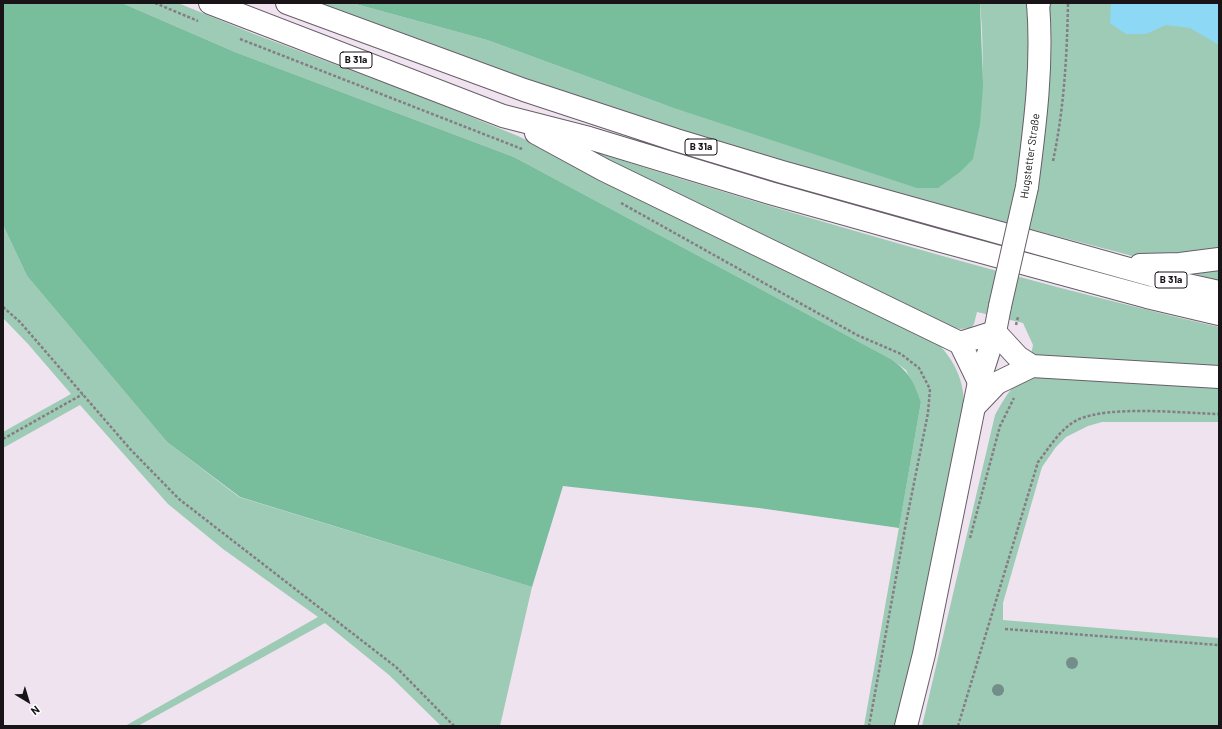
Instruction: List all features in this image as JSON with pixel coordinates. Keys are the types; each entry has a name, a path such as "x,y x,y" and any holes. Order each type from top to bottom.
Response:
{"main road":[{"name":"B 31a","path":"210,3 503,116 589,138 763,191 941,241 1147,297 1219,314"},
{"name":"B 31a","path":"287,3 524,90 676,140 782,172 1123,267 1219,292"},
{"name":"Hugstetter Straße","path":"906,726 924,654 979,382 1002,320 1027,187 1039,92 1040,37 1038,3"},
{"path":"503,116 604,170 960,343 979,382"},
{"path":"1123,267 1180,264 1219,259"},
{"path":"960,343 1002,320 1018,357 1025,369"},
{"path":"974,407 997,383 1025,369 1219,377"}],"path":[{"path":"155,3 201,22"},
{"path":"1052,164 1060,121 1066,60 1068,3"},
{"path":"235,37 523,149"},
{"path":"620,203 857,335 901,354 919,368 930,389 928,413 905,528 870,726"},
{"path":"3,307 20,322 131,450 179,499 396,667 454,726"},
{"path":"1002,320 1018,330"},
{"path":"969,544 1000,426 1019,390 1025,369"},
{"path":"3,439 83,394"},
{"path":"958,726 1038,462 1060,433 1077,420 1112,411 1219,414"},
{"path":"1005,628 1219,645"}],"green space":[{"path":"3,3 122,3 235,52 514,157 891,359 907,373 916,388 921,402 899,528 759,508 563,486 532,587 240,497 167,442 27,276 3,225"},
{"path":"122,3 178,3 254,34 425,98 518,136 934,340 951,360 959,375 964,401 898,726 864,726 921,402 906,370 891,359 514,157 235,52"},
{"path":"308,3 352,3 487,40 668,106 973,158 979,120 983,61 980,3 1219,3 1219,281 1125,254 995,220 878,193 690,134 453,56"},
{"path":"352,3 980,3 983,86 980,124 973,159 960,172 938,188 917,188 668,106 487,40"},
{"path":"595,152 906,246 1062,288 1219,327 1219,370 1031,355 1033,345 1023,323 977,312 974,324 971,328 960,329 940,325 594,155"},
{"path":"3,225 27,276 167,442 239,497 532,587 500,726 441,726 389,675 325,623 138,726 125,726 318,617 223,549 168,504 80,405 3,448 3,432 71,394 28,344 3,318"},
{"path":"1044,374 1219,385 1219,422 1102,422 1088,426 1066,437 1056,447 1042,467 1003,603 1003,620 1219,638 1219,726 922,726 995,415 1009,392 1014,387 1019,383"}],"water":[{"path":"1111,3 1219,3 1219,45 1190,28 1166,25 1146,34 1126,34 1110,23"}]}
